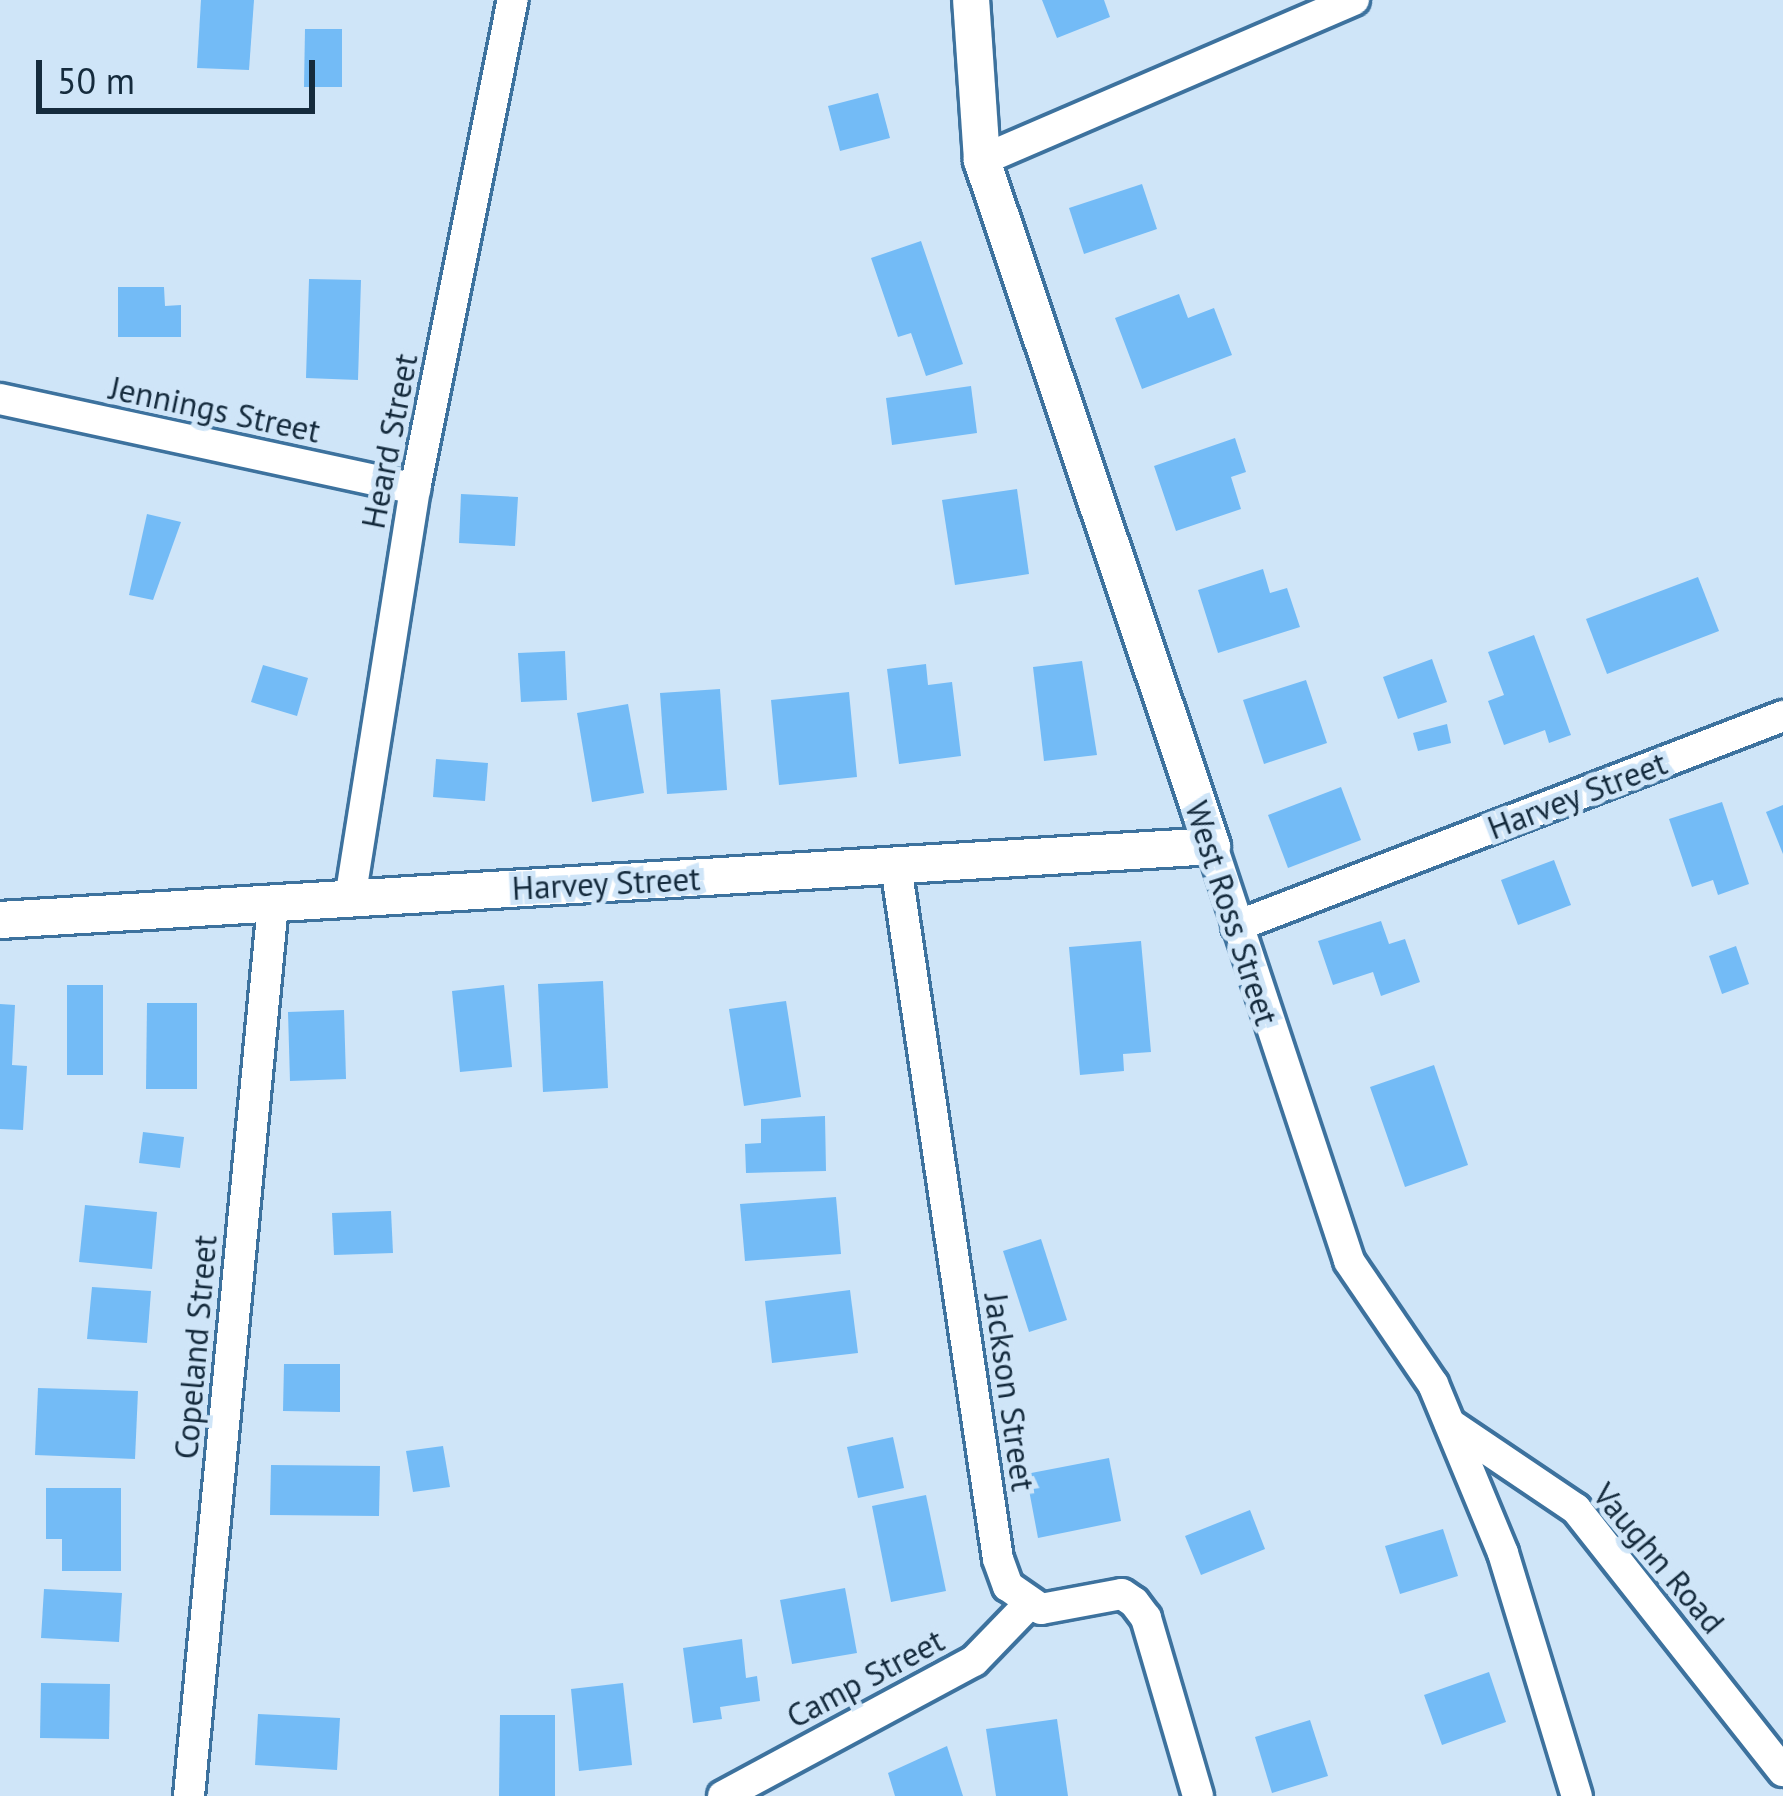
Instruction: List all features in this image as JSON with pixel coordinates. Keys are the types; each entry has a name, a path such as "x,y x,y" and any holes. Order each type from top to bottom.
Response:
{"street":[{"name":"Heard Street","path":"350,899 415,489 513,0"},
{"name":"West Ross Street","path":"970,0 982,160 1349,1261 1433,1384 1503,1553 1577,1796"},
{"path":"982,160 1354,0"},
{"name":"Jennings Street","path":"0,399 415,489"},
{"name":"Harvey Street","path":"1237,926 1783,716"},
{"name":"Harvey Street","path":"0,920 1212,846"},
{"name":"Jackson Street","path":"896,866 998,1558 1007,1586 1028,1605"},
{"name":"Copeland Street","path":"189,1796 274,904"},
{"name":"Vaughn Road","path":"1450,1424 1576,1509 1783,1771"},
{"path":"1028,1605 1065,1610 1122,1594 1134,1602 1146,1618 1198,1796"},
{"name":"Camp Street","path":"723,1796 974,1661 1028,1605"}],"building":[{"path":"201,0 254,0 249,70 197,68"},
{"path":"1042,0 1104,0 1110,17 1057,38"},
{"path":"305,29 342,29 342,87 304,87"},
{"path":"878,93 890,138 840,151 828,106"},
{"path":"1142,184 1157,229 1084,254 1069,208"},
{"path":"921,241 963,364 926,376 911,333 898,337 871,258"},
{"path":"309,279 361,280 358,380 306,378"},
{"path":"118,287 164,287 165,306 181,305 181,337 118,337"},
{"path":"1179,294 1188,318 1214,308 1232,355 1142,389 1115,318"},
{"path":"971,386 977,433 892,445 886,398"},
{"path":"1235,438 1246,472 1231,477 1241,509 1176,531 1154,466"},
{"path":"1017,489 1029,574 955,585 942,500"},
{"path":"461,494 518,497 515,546 459,543"},
{"path":"147,514 181,522 153,600 129,595"},
{"path":"1263,569 1270,593 1287,588 1300,627 1218,653 1198,590"},
{"path":"1698,577 1719,631 1607,674 1586,619"},
{"path":"1534,635 1571,735 1549,743 1545,730 1504,745 1488,701 1504,695 1488,652"},
{"path":"565,651 567,700 521,702 518,653"},
{"path":"1432,659 1447,702 1398,719 1383,677"},
{"path":"1082,661 1097,755 1044,761 1033,667"},
{"path":"926,664 928,685 952,682 961,756 899,764 887,669"},
{"path":"263,665 308,678 297,716 251,702"},
{"path":"1306,680 1327,743 1264,764 1243,700"},
{"path":"720,689 727,790 667,794 660,693"},
{"path":"849,692 857,777 779,785 771,700"},
{"path":"628,704 644,793 592,802 577,713"},
{"path":"1447,724 1451,743 1418,751 1413,733"},
{"path":"436,759 488,763 485,801 433,797"},
{"path":"1341,787 1361,840 1288,868 1268,815"},
{"path":"1722,802 1749,884 1718,895 1713,880 1692,887 1669,819"},
{"path":"1783,805 1783,854 1766,812"},
{"path":"1554,860 1571,905 1518,925 1501,880"},
{"path":"1381,921 1389,944 1405,939 1420,982 1381,996 1373,972 1333,985 1318,941"},
{"path":"1141,941 1151,1052 1123,1054 1124,1071 1080,1075 1069,947"},
{"path":"1736,946 1749,984 1722,994 1709,956"},
{"path":"603,981 608,1088 543,1092 538,984"},
{"path":"67,985 103,985 103,1075 67,1075"},
{"path":"504,985 512,1067 460,1072 452,991"},
{"path":"786,1001 801,1097 744,1106 729,1009"},
{"path":"147,1003 197,1003 197,1089 146,1089"},
{"path":"0,1004 15,1005 12,1065 27,1066 23,1130 0,1129"},
{"path":"344,1010 346,1079 290,1081 288,1012"},
{"path":"1434,1065 1468,1165 1405,1187 1370,1087"},
{"path":"825,1116 826,1171 746,1173 745,1144 761,1143 761,1119"},
{"path":"143,1132 184,1137 180,1168 139,1163"},
{"path":"836,1197 841,1254 745,1261 740,1204"},
{"path":"85,1205 157,1212 152,1269 79,1262"},
{"path":"391,1211 393,1253 334,1255 332,1213"},
{"path":"1041,1239 1067,1320 1029,1332 1003,1251"},
{"path":"92,1287 151,1291 147,1343 87,1339"},
{"path":"850,1290 858,1353 772,1363 765,1301"},
{"path":"284,1364 340,1364 340,1412 283,1411"},
{"path":"38,1388 138,1391 135,1459 35,1455"},
{"path":"893,1437 904,1488 858,1498 847,1447"},
{"path":"443,1446 450,1487 413,1492 406,1451"},
{"path":"1109,1458 1121,1521 1038,1538 1026,1474"},
{"path":"271,1465 380,1466 379,1516 270,1515"},
{"path":"46,1488 121,1488 121,1571 62,1571 62,1539 46,1539"},
{"path":"926,1495 946,1591 891,1602 872,1506"},
{"path":"1250,1510 1265,1549 1201,1575 1185,1536"},
{"path":"1443,1529 1458,1576 1400,1594 1385,1546"},
{"path":"845,1588 857,1653 792,1664 780,1600"},
{"path":"44,1589 122,1593 119,1642 41,1638"},
{"path":"742,1639 746,1678 757,1676 760,1701 720,1707 722,1719 693,1723 683,1648"},
{"path":"1489,1672 1506,1722 1442,1745 1424,1695"},
{"path":"41,1683 110,1684 109,1739 40,1738"},
{"path":"623,1683 632,1765 579,1771 571,1689"},
{"path":"258,1714 340,1718 337,1770 255,1765"},
{"path":"500,1715 555,1715 555,1796 499,1796"},
{"path":"1057,1719 1068,1796 996,1796 986,1729"},
{"path":"1310,1720 1328,1776 1272,1793 1255,1737"},
{"path":"947,1746 963,1796 895,1796 888,1773"}]}
